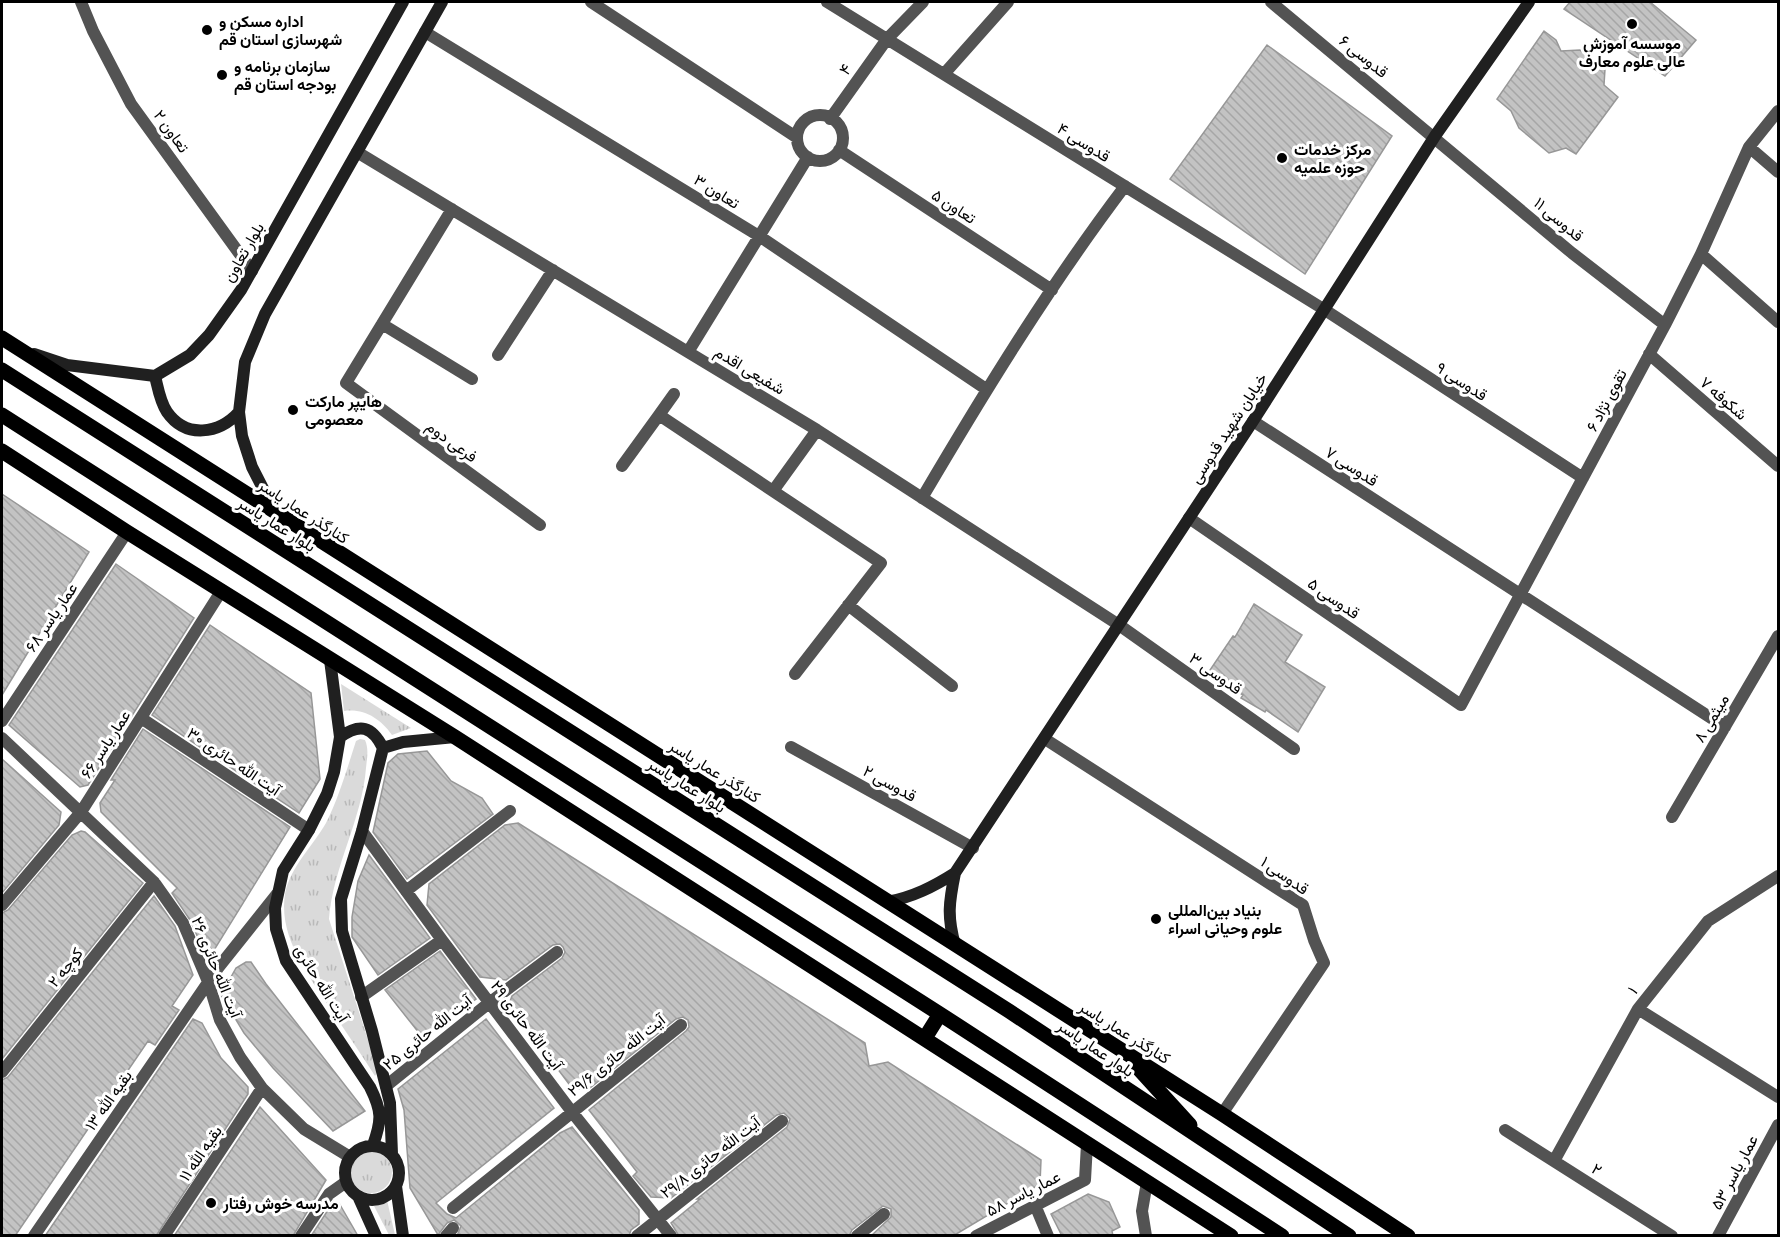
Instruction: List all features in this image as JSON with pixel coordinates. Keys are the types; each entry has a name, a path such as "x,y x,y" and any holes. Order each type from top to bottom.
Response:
{"main road":[{"name":"بلوار تعاون","path":"155,376 190,355 209,335 241,290 403,2"},
{"path":"275,513 249,457 242,436 239,412 245,362 266,314 442,2"},
{"name":"خیابان شهید قدوسی","path":"956,873 1253,421 1435,136 1529,2"},
{"name":"کنارگذر عمار یاسر","path":"2,338 1222,1114 1408,1236"},
{"path":"19,349 67,365 155,376 166,411 185,427 209,431 220,428 231,422 239,412"},
{"name":"بلوار عمار یاسر","path":"2,370 1009,1011 1349,1236"},
{"path":"2,415 940,1014 1282,1236"},
{"path":"2,451 455,737 1231,1236"},
{"name":"آیت الله حائری","path":"330,660 340,737 327,794 309,830 283,871 275,908 276,929 286,960 378,1102 380,1122 373,1145"},
{"path":"340,737 350,730 363,728 377,735 383,748 403,742 455,737"},
{"name":"آیت الله حائری","path":"383,748 362,831 341,899 342,931 372,1030 390,1103 392,1154"},
{"path":"886,902 909,898 930,889 956,873"},
{"path":"955,945 949,924 948,906 956,873"},
{"path":"925,1038 940,1014"},
{"path":"1125,1054 1207,1143"},
{"path":"376,1236 358,1196 346,1182 345,1169 350,1157 363,1146 373,1145 386,1149 392,1154 399,1169 396,1186 403,1236"},
{"path":"358,1196 370,1200 378,1199 390,1193 396,1186"}],"street":[{"name":"تعاون ۲","path":"81,2 93,31 132,104 252,271"},
{"path":"591,2 796,137 801,152 814,161 821,162 835,156 843,143 843,135 836,122 823,115 808,118 802,123 796,137"},
{"name":"قدوسی ۴","path":"827,2 1325,310"},
{"name":"۴","path":"830,119 887,39 923,2"},
{"path":"944,74 1008,2"},
{"name":"قدوسی ۶","path":"1271,2 1435,136"},
{"name":"تعاون ۳","path":"425,32 759,236 987,389"},
{"name":"تقوی نژاد ۶","path":"1461,705 1665,325 1701,254 1749,147 1779,111"},
{"name":"قدوسی ۱۱","path":"1435,136 1572,253 1665,325"},
{"path":"1749,147 1779,172"},
{"name":"تعاون ۵","path":"839,150 1052,290"},
{"name":"شفیعی اقدم","path":"357,152 817,430 1119,625"},
{"path":"688,352 808,156"},
{"path":"922,498 987,389 1052,290 1125,186"},
{"path":"452,209 382,324 472,379"},
{"path":"1701,254 1779,322"},
{"path":"498,355 553,270"},
{"name":"قدوسی ۹","path":"1325,310 1583,478"},
{"name":"فرعی دوم","path":"382,324 345,383 540,525"},
{"name":"شکوفه ۷","path":"1649,354 1779,466"},
{"path":"622,466 674,394"},
{"path":"659,415 881,563 795,674"},
{"name":"قدوسی ۷","path":"1253,421 1725,727"},
{"path":"773,492 817,430"},
{"name":"قدوسی ۵","path":"1189,518 1461,705"},
{"name":"عمار یاسر ۶۸","path":"2,721 127,532"},
{"name":"عمار یاسر ۶۶","path":"2,905 81,812 222,590"},
{"path":"848,606 952,686"},
{"name":"قدوسی ۳","path":"1119,625 1294,748"},
{"name":"میثمی ۸","path":"1672,817 1779,636"},
{"name":"آیت الله حائری ۳۰","path":"141,718 309,830"},
{"name":"آیت الله حائری ۲۶","path":"2,738 154,882 183,923 209,984 220,1020 240,1057 262,1088 304,1129 350,1157"},
{"name":"قدوسی ۱","path":"1045,739 1303,905 1324,963 1222,1114"},
{"name":"قدوسی ۲","path":"791,747 974,848"},
{"path":"406,891 510,811"},
{"name":"آیت الله حائری ۲۹","path":"362,831 572,1112 671,1236"},
{"name":"۱","path":"1554,1161 1638,1009 1708,921 1779,876"},
{"name":"کوچه ۲","path":"2,1072 154,882"},
{"name":"بقیه الله ۱۳","path":"34,1236 209,984 277,894"},
{"path":"361,997 442,940"},
{"name":"آیت الله حائری ۲۵","path":"386,1086 557,952"},
{"path":"1638,1009 1779,1097"},
{"name":"آیت الله حائری ۲۹/۶","path":"453,1208 681,1025"},
{"name":"بقیه الله ۱۱","path":"164,1236 262,1088"},
{"name":"آیت الله حائری ۲۹/۸","path":"638,1236 782,1121"},
{"name":"عمار یاسر ۵۳","path":"1718,1236 1779,1125"},
{"name":"۲","path":"1505,1130 1672,1236"},
{"name":"عمار یاسر ۵۸","path":"976,1236 1085,1180 1087,1144"},
{"path":"301,1236 329,1194 346,1182"},
{"path":"1146,1236 1142,1211 1147,1182"},
{"path":"1035,1205 1048,1236"},
{"path":"857,1236 884,1214"}],"green space":[{"path":"341,684 411,728 392,735 383,724 365,713 344,711"},
{"path":"365,740 367,750 363,787 354,825 336,881 329,919 378,1071 375,1076 306,971 291,941 284,910 285,894 292,875 326,823 339,793 356,741"},
{"path":"371,1151 386,1157 392,1172 386,1187 371,1193 356,1187 350,1172 356,1157"},
{"path":"387,1200 395,1235 389,1235 374,1206"}],"building":[{"name":"موسسه آموزش عالی علوم معارف","path":"1570,2 1650,2 1696,40 1665,76 1564,9"},
{"path":"1544,31 1556,40 1561,51 1580,50 1605,69 1604,85 1618,97 1576,154 1566,148 1549,153 1519,128 1511,111 1497,99"},
{"name":"مرکز خدمات حوزه علمیه","path":"1267,45 1392,136 1305,274 1170,179"},
{"path":"2,494 89,552 2,695"},
{"path":"116,564 194,618 88,785 80,787 9,725"},
{"path":"1254,604 1302,635 1285,662 1325,687 1298,732 1266,710 1265,712 1241,698 1243,695 1208,673 1233,636 1235,637"},
{"path":"210,625 311,693 320,779 299,813 152,715"},
{"path":"143,729 290,827 208,960 190,920 172,893 177,888 101,812 100,803 115,780 111,780"},
{"path":"427,751 451,781 482,798 493,814 407,879 373,832 388,763 398,754"},
{"path":"2,759 61,812 59,825 2,893"},
{"path":"518,823 865,1043 869,1066 888,1062 1041,1160 1040,1184 953,1236 871,1236 891,1217 891,1209 883,1206 852,1230 849,1236 679,1236 671,1223 700,1199 697,1199 787,1127 790,1119 784,1113 777,1115 671,1198 651,1197 633,1176 637,1172 589,1110 686,1031 689,1027 688,1020 683,1017 676,1019 590,1088 586,1083 579,1089 572,1088 509,1004 512,996 562,958 565,952 563,947 560,944 553,945 506,980 480,977 427,905 429,884 505,825"},
{"path":"81,831 85,832 143,883 2,1059 2,913 8,910 72,835"},
{"path":"369,855 430,938 378,975 352,937 352,917 358,881"},
{"path":"154,896 175,926 193,975 172,1006 179,1010 155,1045 148,1041 15,1236 2,1236 2,1080 8,1077"},
{"path":"440,951 476,999 423,1038 385,990"},
{"path":"246,962 251,962 365,1111 333,1131 273,1068 244,1033 221,995 236,968"},
{"path":"193,1019 202,1023 221,1058 248,1087 248,1094 156,1236 45,1236"},
{"path":"486,1019 554,1108 436,1203 447,1214 456,1218 560,1133 572,1127 639,1210 639,1224 631,1230 629,1236 457,1236 461,1226 454,1220 447,1223 438,1235 410,1188 404,1110 398,1089"},
{"path":"260,1107 326,1180 293,1236 174,1236"},
{"path":"1088,1194 1109,1202 1120,1227 1112,1231 1113,1236 1062,1236 1051,1214"},
{"path":"339,1203 358,1236 311,1236 332,1204"}],"place":[{"name":"موسسه آموزش عالی علوم معارف","path":"1632,24"},
{"name":"اداره مسکن و شهرسازی استان قم","path":"207,30"},
{"name":"سازمان برنامه و بودجه استان قم","path":"222,75"},
{"name":"مرکز خدمات حوزه علمیه","path":"1282,158"},
{"name":"هایپر مارکت معصومی","path":"293,410"},
{"name":"بنیاد بین‌المللی علوم وحیانی اسراء","path":"1156,919"},
{"name":"مدرسه خوش رفتار","path":"211,1203"}]}
